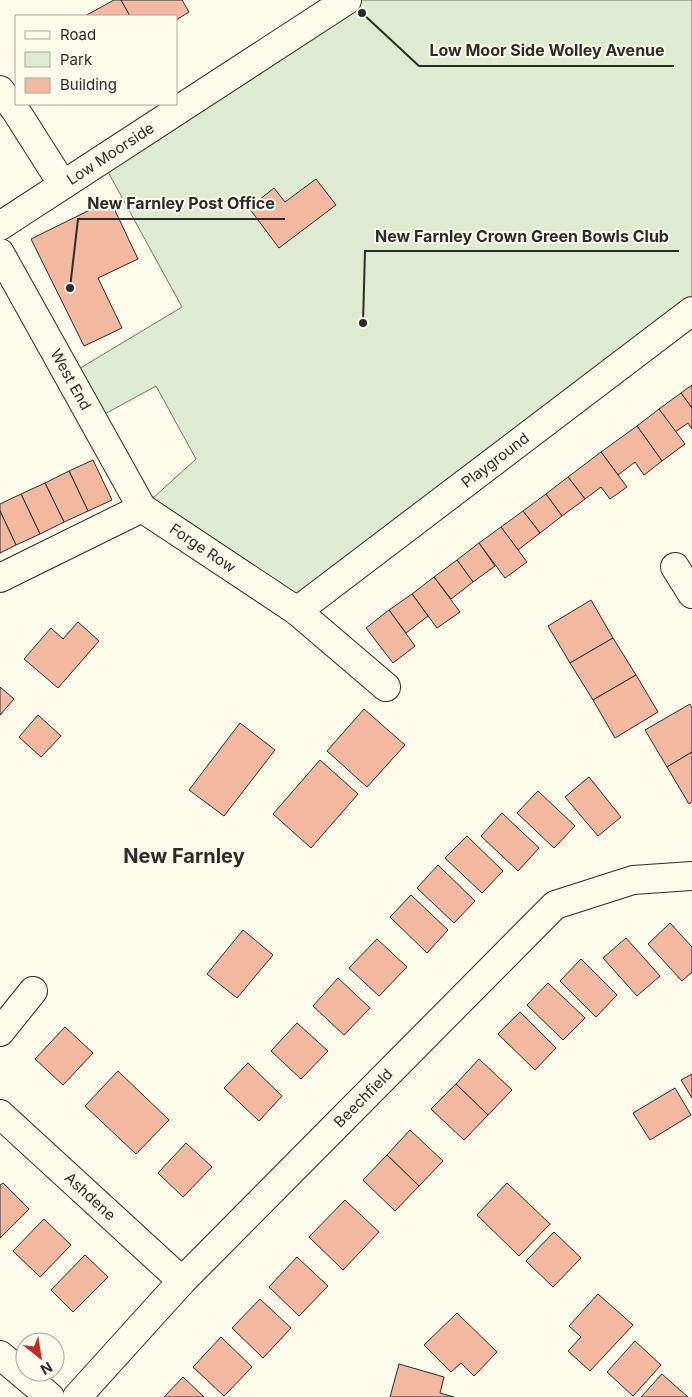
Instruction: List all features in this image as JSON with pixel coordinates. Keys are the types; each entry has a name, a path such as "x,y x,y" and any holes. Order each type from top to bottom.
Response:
{"street":[{"name":"Low Moorside","path":"0,226 347,0"},
{"path":"0,90 16,111 63,185"},
{"name":"West End","path":"0,253 142,508"},
{"name":"Playground","path":"297,611 692,311"},
{"path":"0,578 142,508"},
{"name":"Forge Row","path":"142,508 297,611 386,687"},
{"path":"675,567 692,594"},
{"name":"Beechfield","path":"77,1397 182,1281 555,905 633,880 692,876"},
{"path":"0,1032 33,991"},
{"name":"Ashdene","path":"0,1114 182,1281"},
{"path":"0,1355 50,1397"}],"green space":[{"path":"347,0 692,0 692,311 297,611 142,508 196,459 156,386 92,421 67,376 182,307 101,159"}],"building":[{"path":"114,0 121,0 129,15 87,15"},
{"path":"121,0 182,0 189,12 178,19 178,15 129,15"},
{"path":"316,179 336,205 279,248 249,208 274,188 285,202"},
{"path":"110,200 138,259 98,278 122,328 84,346 31,239"},
{"path":"692,385 692,408 681,393"},
{"path":"681,393 692,408 692,429 688,423 675,432 659,409"},
{"path":"659,409 685,444 662,461 637,426"},
{"path":"637,426 662,461 644,475 635,462 618,475 601,452"},
{"path":"601,452 627,487 610,499 601,487 585,499 568,477"},
{"path":"93,460 112,500 88,511 69,471"},
{"path":"69,471 88,511 64,522 45,483"},
{"path":"568,477 585,499 562,516 546,494"},
{"path":"45,483 64,522 40,534 21,494"},
{"path":"21,494 40,534 16,545 0,511 0,504"},
{"path":"546,494 562,516 540,533 523,511"},
{"path":"0,511 16,545 0,553"},
{"path":"523,511 540,533 518,550 501,527"},
{"path":"501,527 527,562 505,578 479,543"},
{"path":"479,543 495,566 473,582 457,560"},
{"path":"457,560 473,582 451,599 434,577"},
{"path":"434,577 460,612 437,628 412,594"},
{"path":"412,594 428,616 406,633 389,610"},
{"path":"591,600 613,638 570,663 548,626"},
{"path":"389,610 415,646 393,663 366,628"},
{"path":"78,622 99,641 58,688 24,659 51,628 63,639"},
{"path":"613,638 636,675 593,700 570,663"},
{"path":"636,675 658,712 615,738 593,700"},
{"path":"0,687 14,699 0,715"},
{"path":"690,704 692,708 692,752 667,767 645,730"},
{"path":"364,709 405,745 367,787 327,751"},
{"path":"38,715 61,736 41,757 19,737"},
{"path":"240,723 275,750 224,816 189,790"},
{"path":"692,752 692,802 689,804 667,767"},
{"path":"320,760 358,794 311,848 273,814"},
{"path":"589,777 621,817 598,836 565,797"},
{"path":"538,791 575,826 554,848 517,813"},
{"path":"502,813 539,848 518,871 481,836"},
{"path":"467,836 503,871 482,893 445,858"},
{"path":"438,865 475,901 454,923 417,888"},
{"path":"411,895 448,930 427,953 390,917"},
{"path":"670,923 692,947 692,972 682,981 648,944"},
{"path":"243,930 273,955 237,998 207,974"},
{"path":"626,938 660,976 637,996 603,958"},
{"path":"377,939 407,967 379,996 349,968"},
{"path":"581,959 617,995 596,1017 560,981"},
{"path":"338,978 370,1008 344,1035 313,1006"},
{"path":"548,983 585,1018 563,1040 527,1005"},
{"path":"520,1012 556,1048 535,1070 498,1034"},
{"path":"297,1023 328,1051 301,1079 271,1051"},
{"path":"65,1027 93,1053 63,1085 35,1059"},
{"path":"479,1059 512,1090 488,1115 456,1084"},
{"path":"248,1063 282,1096 259,1121 224,1088"},
{"path":"118,1071 169,1120 136,1154 85,1106"},
{"path":"692,1074 692,1098 681,1080"},
{"path":"456,1084 488,1115 464,1140 431,1109"},
{"path":"675,1088 691,1115 650,1140 633,1113"},
{"path":"410,1130 443,1161 419,1186 387,1155"},
{"path":"186,1143 212,1167 183,1197 158,1173"},
{"path":"387,1155 419,1186 395,1211 363,1180"},
{"path":"3,1183 29,1209 0,1238 0,1185"},
{"path":"507,1183 550,1224 519,1256 477,1215"},
{"path":"345,1200 379,1232 343,1270 309,1237"},
{"path":"44,1219 71,1245 40,1277 13,1251"},
{"path":"554,1232 581,1258 553,1287 526,1261"},
{"path":"85,1255 108,1277 73,1312 51,1290"},
{"path":"297,1257 328,1286 299,1316 269,1287"},
{"path":"598,1294 633,1325 590,1371 568,1351 581,1337 569,1326"},
{"path":"260,1299 291,1328 263,1358 232,1328"},
{"path":"457,1313 497,1352 474,1376 461,1363 451,1372 424,1345"},
{"path":"221,1337 252,1367 224,1396 193,1367"},
{"path":"635,1341 661,1365 633,1396 607,1372"},
{"path":"399,1364 444,1377 440,1393 454,1397 390,1397"},
{"path":"662,1374 673,1384 688,1397 641,1397"},
{"path":"183,1377 204,1397 164,1397"}],"place":[{"name":"Low Moor Side Wolley Avenue","path":"362,13"},
{"name":"New Farnley Post Office","path":"70,288"},
{"name":"New Farnley Crown Green Bowls Club","path":"363,323"}],"district":[{"name":"New Farnley","path":"184,856"}]}
